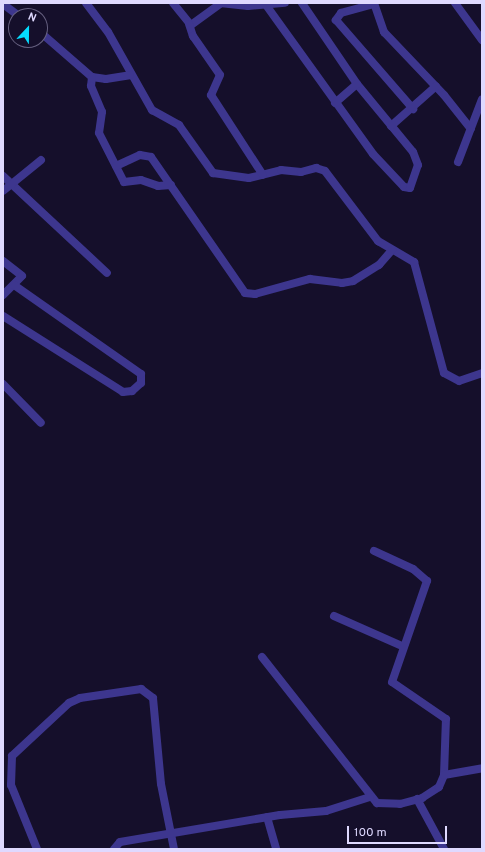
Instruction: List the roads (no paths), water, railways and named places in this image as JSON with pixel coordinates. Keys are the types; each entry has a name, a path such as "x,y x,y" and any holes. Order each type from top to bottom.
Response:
{"street":[{"path":"86,3 108,32 130,75 155,114 179,125 213,173 236,178 316,168 325,171 378,241 414,262 444,373 459,381 482,373"},
{"path":"173,3 189,24 193,36 220,75 211,95 263,175"},
{"path":"189,24 220,3 248,5 284,3"},
{"path":"266,5 335,103 400,183 406,189 412,187 417,160 357,84 302,3"},
{"path":"413,109 336,20 341,13 374,3 384,32 436,86 471,129"},
{"path":"456,3 482,40"},
{"path":"48,39 92,77 106,79 130,75"},
{"path":"92,77 92,86 102,112 99,133 116,166 127,183 141,180 158,186 171,185"},
{"path":"335,103 357,84"},
{"path":"391,126 413,109 436,86"},
{"path":"458,162 482,99"},
{"path":"116,166 146,154 171,185 245,293 256,294 310,278 342,283 353,281 379,265 392,250"},
{"path":"3,191 41,160"},
{"path":"3,176 107,273"},
{"path":"3,261 22,276 14,286 3,295"},
{"path":"3,316 123,392 137,388 141,374 14,286"},
{"path":"3,384 41,423"},
{"path":"262,657 370,797 386,805 417,799 432,793 444,775 443,714 392,682 402,646 413,628 427,581 413,569 374,551"},
{"path":"334,616 402,646"},
{"path":"37,849 14,795 6,762 33,733 69,703 86,697 147,690 153,698 161,784 174,849"},
{"path":"444,775 482,768"},
{"path":"114,849 120,842 267,817 326,811 370,797"},
{"path":"417,799 444,849"},
{"path":"267,817 276,849"}]}
